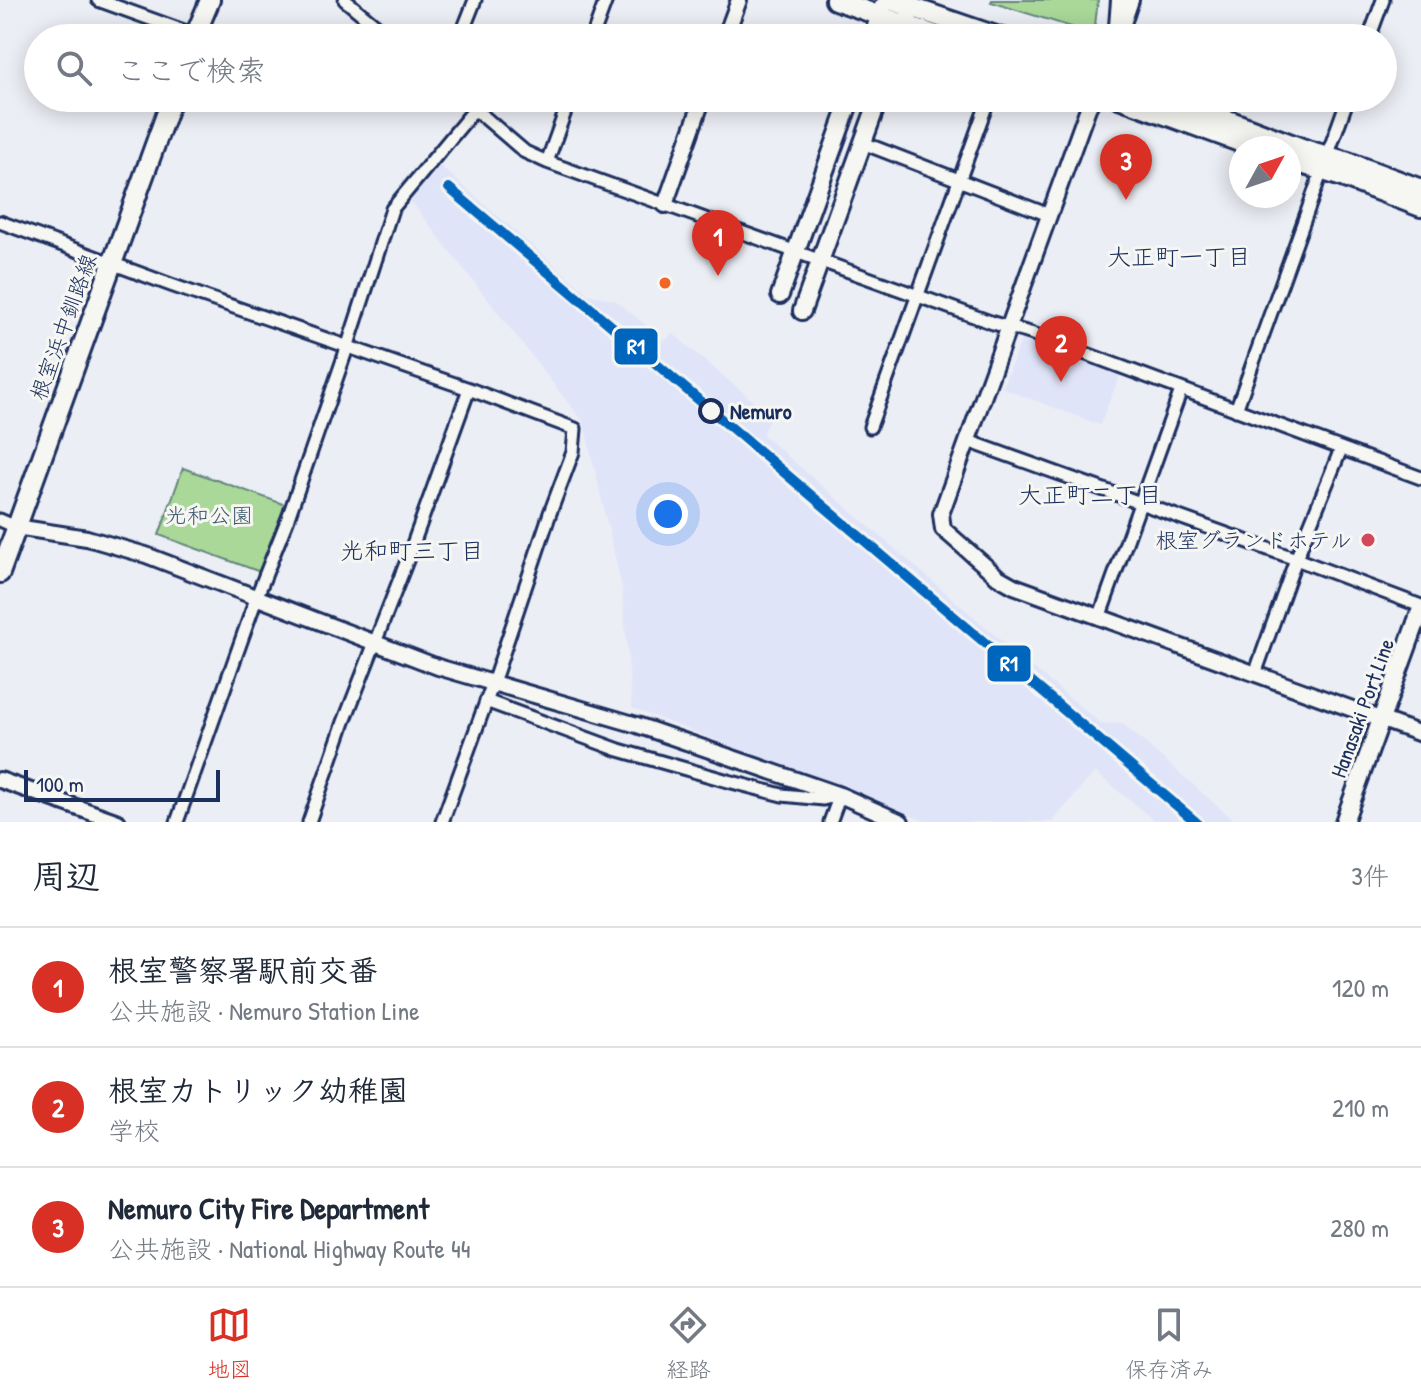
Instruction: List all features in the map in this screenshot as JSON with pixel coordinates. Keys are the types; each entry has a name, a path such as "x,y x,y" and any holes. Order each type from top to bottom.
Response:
{"main road":[{"path":"199,24 210,0"},
{"path":"835,0 878,6 906,24"},
{"name":"根室浜中釧路線","path":"0,573 8,523 112,263 167,112"},
{"path":"780,295 846,112"},
{"path":"802,311 874,112"},
{"path":"1157,112 1229,138"},
{"path":"1207,112 1307,150 1342,177 1421,207"},
{"path":"1301,161 1324,164 1421,189"},
{"name":"Hanasaki Port Line","path":"1344,822 1421,608"}],"street":[{"path":"98,0 162,24"},
{"path":"345,0 374,24"},
{"path":"466,24 475,0"},
{"path":"597,24 606,0"},
{"path":"730,24 739,0"},
{"path":"1118,24 1119,0"},
{"path":"1122,24 1131,0"},
{"path":"1374,24 1383,0"},
{"path":"177,822 288,518 392,209 473,112"},
{"path":"478,112 525,152 547,162 918,296 1030,333 1421,478"},
{"path":"547,162 565,112"},
{"path":"665,205 698,112"},
{"path":"870,427 984,112"},
{"path":"1087,112 941,514 943,529 998,577 1014,586 1421,734"},
{"path":"1236,410 1343,112"},
{"path":"863,143 1049,215"},
{"path":"0,222 575,429 573,452 442,822"},
{"path":"309,822 469,389"},
{"path":"1099,618 1181,390"},
{"path":"968,441 1296,559 1421,608"},
{"path":"1255,674 1296,559 1341,449"},
{"path":"8,523 87,538 131,551 257,596 438,667 637,725 840,795 901,822"},
{"path":"486,701 619,750 728,781 782,795 823,799 840,795"},
{"path":"1,782 118,822"},
{"path":"830,822 840,795"}],"shaded area":[{"path":"439,165 588,294 615,300 665,341 672,333 771,416 762,434 1033,668 1102,724 1122,723 1236,822 1156,822 1095,772 1052,822 928,822 632,708 622,588 584,423 410,200"},
{"path":"1021,340 1120,375 1100,425 1002,388"}],"green space":[{"path":"1098,0 1095,24 1062,24 991,2"},
{"name":"光和公園","path":"183,468 286,505 263,573 159,535"}],"transit line":[{"name":"R1","path":"449,188 1196,822"}],"place":[{"name":"Nemuro City Fire Department","path":"1126,200"},
{"name":"根室警察署駅前交番","path":"718,276"},
{"name":"根室カトリック幼稚園","path":"1061,382"},
{"name":"Nemuro","path":"711,411"},
{"name":"根室グランドホテル","path":"1368,540"}],"district":[{"name":"大正町一丁目","path":"1179,257"},
{"name":"大正町二丁目","path":"1090,495"},
{"name":"光和町三丁目","path":"412,551"}]}
